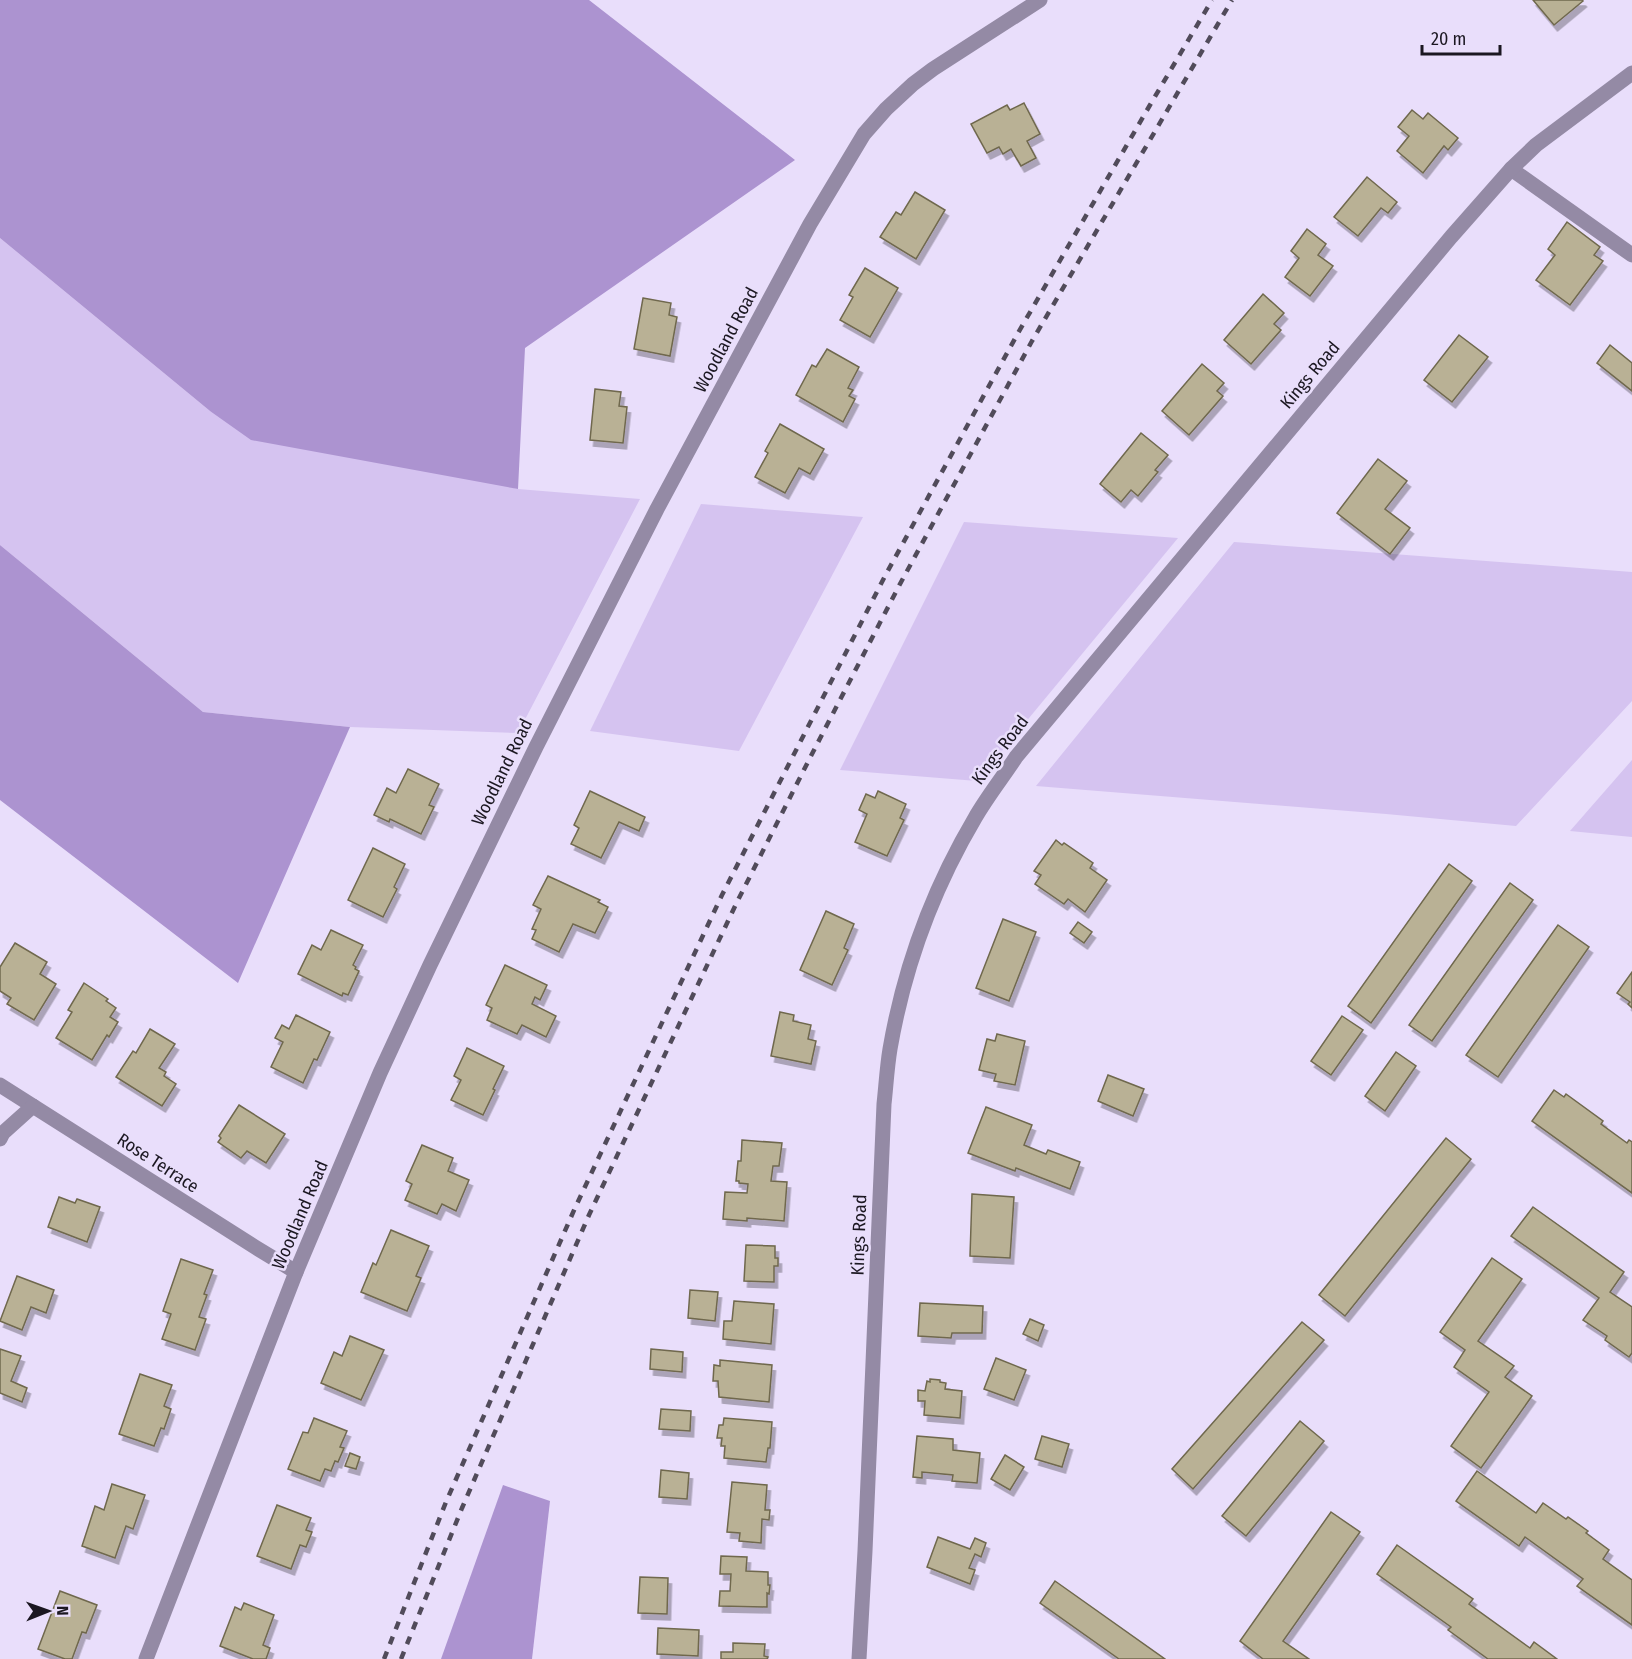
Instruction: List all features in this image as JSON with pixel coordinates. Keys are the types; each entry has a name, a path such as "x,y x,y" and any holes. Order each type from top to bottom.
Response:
{"street":[{"name":"Woodland Road","path":"146,1659 296,1272 380,1073 536,747 657,509 810,224 864,134 886,110 933,69 1040,0"},
{"name":"Kings Road","path":"859,1659 884,1104 890,1050 901,998 922,929 950,863 976,816 1016,757 1443,246 1510,169 1536,145 1632,73"},
{"path":"1510,169 1632,255"},
{"name":"Rose Terrace","path":"0,1085 296,1272"},
{"path":"0,1139 3,1133 33,1106"}],"shaded area":[{"path":"0,0 589,0 795,160 525,348 518,489 251,440 210,411 0,238"},
{"path":"0,238 210,411 518,489 640,499 518,733 350,727 203,712 0,545"},
{"path":"701,504 863,517 739,751 590,731"},
{"path":"964,522 1178,538 977,781 840,770"},
{"path":"1234,542 1632,572 1632,701 1516,826 1036,786"},
{"path":"0,545 203,712 350,727 238,983 0,800"},
{"path":"1632,760 1632,837 1570,831"},
{"path":"503,1485 550,1501 532,1659 441,1659"}],"building":[{"path":"1533,0 1582,0 1583,1 1554,25"},
{"path":"1024,103 1040,134 1027,141 1036,158 1021,166 1011,149 1003,154 999,147 987,153 971,124 1007,105 1010,110"},
{"path":"1412,110 1423,119 1428,113 1458,138 1448,150 1444,146 1423,173 1397,151 1409,136 1398,127"},
{"path":"1367,177 1397,202 1388,213 1381,208 1358,236 1334,217"},
{"path":"915,192 945,210 916,259 880,237 896,212 901,215"},
{"path":"1567,222 1600,247 1594,255 1603,261 1570,305 1536,280 1555,255 1548,249"},
{"path":"1307,229 1326,244 1318,255 1333,266 1310,296 1285,277 1299,258 1291,251"},
{"path":"865,268 898,288 870,337 840,320 853,297 849,295"},
{"path":"1263,294 1284,313 1274,324 1281,330 1251,364 1224,340"},
{"path":"643,298 671,303 669,315 677,317 670,356 634,349"},
{"path":"1459,335 1488,357 1452,402 1424,380"},
{"path":"1610,345 1632,363 1632,391 1597,363"},
{"path":"827,349 859,367 848,388 853,390 849,396 855,399 843,422 796,395 812,365 816,367"},
{"path":"1202,364 1224,383 1217,391 1223,396 1189,435 1162,411"},
{"path":"595,389 621,392 619,406 627,407 623,443 590,440"},
{"path":"780,424 824,449 810,474 799,468 785,493 755,477 768,453 765,451"},
{"path":"1141,433 1168,455 1155,470 1158,472 1138,496 1131,490 1121,502 1100,484"},
{"path":"1378,459 1407,481 1385,509 1410,528 1390,554 1337,513"},
{"path":"408,769 439,784 429,805 434,807 421,834 390,819 389,822 374,815 387,788 396,793"},
{"path":"590,791 645,817 639,831 619,822 601,858 571,844 579,828 574,825"},
{"path":"878,791 906,804 900,818 904,820 887,856 855,842 867,814 859,810 866,794 875,798"},
{"path":"1056,840 1093,863 1090,868 1107,880 1085,912 1068,899 1064,904 1035,884 1041,875 1034,871"},
{"path":"373,848 405,864 394,887 397,889 383,917 348,900"},
{"path":"1449,864 1472,881 1371,1023 1348,1006"},
{"path":"548,876 600,900 598,902 608,907 595,933 573,924 559,952 532,939 536,930 532,929 541,909 533,905"},
{"path":"1510,883 1533,900 1432,1041 1409,1025"},
{"path":"826,911 854,924 844,948 848,950 832,985 800,970"},
{"path":"1003,919 1036,932 1009,1001 976,988"},
{"path":"1078,922 1092,932 1084,943 1070,933"},
{"path":"1558,925 1589,947 1498,1077 1466,1055"},
{"path":"331,930 363,945 353,965 359,971 348,995 343,993 342,996 298,974 312,945 321,950"},
{"path":"15,943 47,962 40,974 56,984 34,1020 7,1004 11,998 0,991 0,967"},
{"path":"505,965 547,985 540,1000 535,997 532,1004 556,1016 546,1037 522,1025 517,1034 487,1020 492,1008 486,1005"},
{"path":"1632,972 1632,1008 1628,1004 1630,1002 1617,993"},
{"path":"84,983 108,999 106,1001 116,1008 110,1017 118,1022 92,1060 56,1038 72,1012 68,1010"},
{"path":"780,1012 794,1015 793,1021 811,1025 808,1039 816,1041 811,1064 771,1056"},
{"path":"296,1015 330,1032 303,1083 271,1067 283,1042 275,1038 282,1025 289,1029"},
{"path":"1342,1016 1363,1030 1331,1075 1311,1061"},
{"path":"150,1029 175,1044 159,1068 166,1072 164,1076 176,1084 162,1106 116,1077 133,1051 136,1053"},
{"path":"997,1034 1025,1041 1015,1085 994,1081 996,1074 979,1070 987,1039 995,1041"},
{"path":"467,1048 504,1066 483,1115 451,1100 461,1080 454,1076"},
{"path":"1396,1052 1416,1066 1385,1111 1365,1096"},
{"path":"1108,1075 1144,1089 1133,1116 1098,1101"},
{"path":"1554,1090 1564,1097 1566,1094 1603,1121 1601,1124 1627,1143 1629,1140 1632,1142 1632,1193 1532,1121"},
{"path":"239,1105 285,1134 266,1163 247,1151 241,1158 218,1142 221,1138 219,1136"},
{"path":"986,1107 1032,1125 1024,1145 1046,1154 1048,1150 1080,1162 1070,1189 1016,1168 1015,1171 968,1153"},
{"path":"1446,1138 1471,1159 1345,1316 1319,1295"},
{"path":"742,1140 782,1143 779,1166 773,1166 771,1181 787,1182 784,1221 723,1219 725,1192 747,1193 748,1184 736,1181 738,1161 741,1161"},
{"path":"422,1145 453,1158 448,1171 469,1180 456,1211 442,1204 437,1214 405,1200 412,1184 406,1181"},
{"path":"972,1194 1014,1197 1010,1258 970,1256"},
{"path":"59,1197 75,1203 77,1199 100,1207 87,1242 48,1227"},
{"path":"1533,1207 1624,1272 1610,1292 1632,1307 1632,1353 1629,1357 1605,1340 1607,1336 1583,1320 1599,1298 1511,1236"},
{"path":"391,1230 429,1246 416,1276 421,1278 407,1311 361,1292 373,1263 376,1265"},
{"path":"746,1245 775,1246 778,1266 774,1266 774,1282 744,1281"},
{"path":"1492,1258 1522,1279 1478,1341 1514,1366 1505,1377 1532,1396 1481,1468 1451,1446 1489,1392 1454,1367 1465,1350 1440,1332"},
{"path":"181,1259 213,1270 199,1317 206,1319 195,1350 162,1339 171,1314 163,1311"},
{"path":"17,1276 54,1290 46,1313 31,1307 22,1330 0,1321"},
{"path":"690,1290 718,1292 715,1321 688,1318"},
{"path":"734,1301 774,1304 771,1344 723,1339 724,1321 732,1321"},
{"path":"920,1303 983,1306 982,1333 952,1333 951,1338 918,1336"},
{"path":"1030,1319 1044,1325 1038,1341 1023,1334"},
{"path":"1302,1322 1324,1340 1193,1489 1172,1469"},
{"path":"350,1336 384,1350 361,1400 321,1383 334,1352 342,1356"},
{"path":"0,1349 21,1356 11,1381 27,1388 22,1402 0,1393"},
{"path":"651,1349 683,1352 682,1372 650,1369"},
{"path":"996,1358 1026,1370 1014,1400 984,1389"},
{"path":"720,1360 772,1365 769,1402 719,1397 718,1381 713,1381 714,1365 720,1366"},
{"path":"140,1374 172,1385 164,1406 171,1409 164,1429 161,1428 154,1446 119,1434"},
{"path":"930,1379 946,1383 945,1389 962,1391 960,1418 924,1415 925,1401 918,1401 918,1390 925,1391 927,1381 930,1382"},
{"path":"661,1409 691,1411 690,1431 659,1429"},
{"path":"314,1418 347,1431 340,1447 344,1448 338,1462 335,1461 331,1471 325,1469 320,1481 288,1469 303,1432 308,1433"},
{"path":"724,1418 772,1422 770,1448 768,1448 766,1462 724,1458 725,1446 721,1446 722,1438 717,1438 719,1425 723,1425"},
{"path":"1300,1421 1324,1441 1246,1536 1222,1516"},
{"path":"917,1436 953,1439 953,1450 980,1453 977,1483 952,1481 953,1475 922,1472 922,1478 913,1477"},
{"path":"1042,1436 1069,1444 1062,1467 1035,1459"},
{"path":"350,1453 360,1457 356,1469 345,1466"},
{"path":"1005,1455 1024,1467 1010,1490 991,1479"},
{"path":"661,1470 689,1473 687,1499 659,1497"},
{"path":"1477,1471 1536,1513 1543,1503 1566,1519 1568,1517 1609,1550 1603,1559 1632,1580 1632,1625 1577,1586 1583,1579 1525,1537 1519,1546 1456,1501"},
{"path":"732,1482 767,1485 765,1510 770,1510 769,1520 762,1519 761,1543 739,1541 740,1533 727,1532"},
{"path":"112,1484 145,1495 133,1529 126,1526 115,1558 82,1546 95,1506 104,1510"},
{"path":"277,1505 311,1518 306,1530 312,1532 306,1547 300,1545 291,1569 257,1556"},
{"path":"1331,1512 1360,1532 1283,1641 1309,1659 1263,1659 1240,1641"},
{"path":"938,1537 970,1549 975,1538 986,1543 981,1557 975,1554 969,1568 975,1570 970,1584 927,1567"},
{"path":"1397,1545 1473,1599 1469,1604 1530,1648 1534,1642 1557,1659 1488,1659 1448,1630 1451,1627 1377,1574"},
{"path":"721,1556 747,1557 746,1571 768,1572 768,1585 770,1585 769,1594 767,1593 767,1607 719,1606 720,1591 730,1591 731,1574 720,1574"},
{"path":"640,1577 668,1578 667,1614 638,1613"},
{"path":"1055,1581 1165,1659 1119,1659 1040,1603"},
{"path":"60,1591 97,1605 86,1633 82,1632 72,1659 65,1659 38,1649"},
{"path":"244,1603 274,1615 263,1645 270,1648 266,1659 253,1659 220,1646 235,1607 241,1610"},
{"path":"658,1628 699,1630 698,1656 657,1654"},
{"path":"733,1643 765,1644 764,1656 768,1657 767,1659 721,1659 721,1652 733,1652"}],"railway":[{"path":"384,1659 446,1502 575,1208 722,895 885,576 1018,333 1212,0"},
{"path":"401,1659 462,1508 589,1215 737,902 900,584 1032,341 1232,0"}]}
